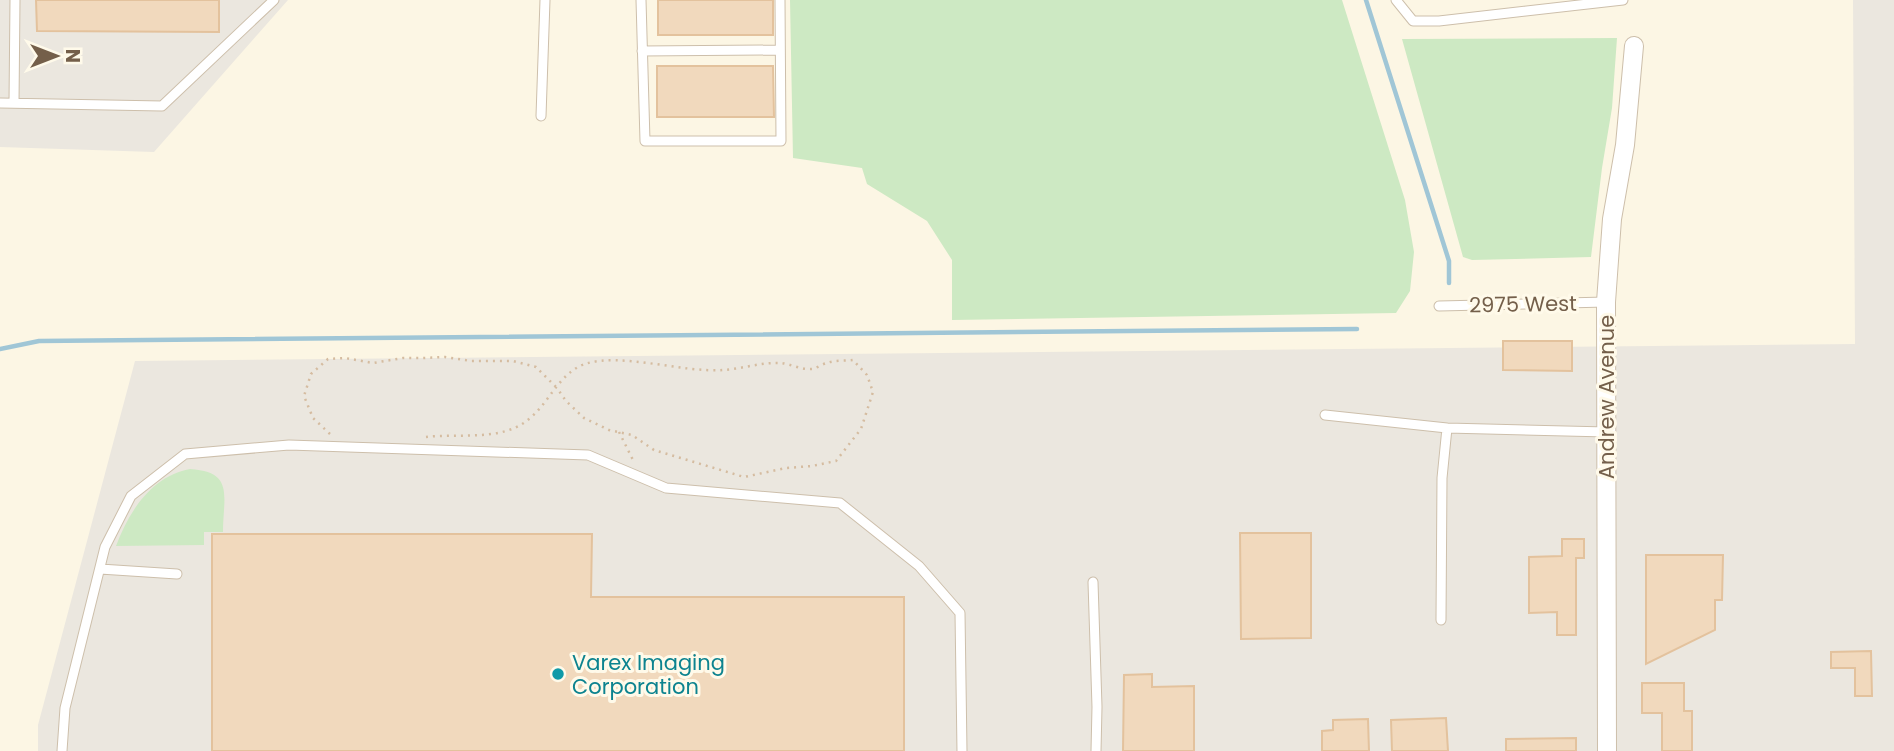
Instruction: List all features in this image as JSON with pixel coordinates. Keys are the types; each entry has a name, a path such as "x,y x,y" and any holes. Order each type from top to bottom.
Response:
{"street":[{"name":"Andrew Avenue","path":"1607,751 1606,302 1612,219 1627,134 1634,46"}],"lane":[{"path":"14,103 15,0"},
{"path":"0,103 162,106 274,0"},
{"path":"541,116 545,0"},
{"path":"641,0 645,141 780,141 780,0"},
{"path":"1396,0 1413,21 1439,21 1623,0"},
{"path":"642,51 780,50"},
{"name":"2975 West","path":"1439,306 1606,302"},
{"path":"1325,415 1447,428 1607,432"},
{"path":"1441,620 1442,478 1447,428"},
{"path":"62,751 65,708 105,547 131,496 185,454 289,445 588,455 666,488 840,503 919,565 960,613 962,751"},
{"path":"100,569 177,574"},
{"path":"1093,582 1096,751"}],"path":[{"path":"332,436 313,418 304,396 310,374 328,359 345,358 373,363 445,357 471,362 513,362 536,367 557,388 566,401 584,418 632,435 654,450 744,477 836,461 862,429 873,392 867,375 853,360 829,362 811,369 780,363 755,364 724,370 682,369 649,363 608,361 586,364 566,374 557,388 527,421 496,434 421,438"},
{"path":"619,432 642,478"}],"shaded area":[{"path":"0,0 288,0 154,152 0,147"},
{"path":"1853,0 1894,0 1894,751 38,751 38,725 135,361 1855,344"}],"green space":[{"path":"790,0 1342,0 1405,200 1414,252 1410,291 1396,313 952,320 952,260 927,221 867,184 862,168 793,158"},
{"path":"1617,38 1612,108 1591,257 1472,260 1463,257 1402,39"},
{"path":"190,469 214,475 220,481 224,497 223,532 204,532 204,545 116,546 135,508 153,487 176,473"}],"building":[{"path":"36,0 219,0 219,32 37,31"},
{"path":"658,0 773,0 773,35 658,35"},
{"path":"657,66 773,66 774,117 657,117"},
{"path":"1503,341 1572,341 1572,371 1503,370"},
{"path":"1240,533 1311,533 1311,638 1241,639"},
{"name":"Varex Imaging Corporation","path":"212,534 592,534 591,597 904,597 904,751 212,751"},
{"path":"1562,539 1584,539 1584,558 1576,558 1576,635 1557,635 1557,612 1529,613 1529,557 1562,556"},
{"path":"1646,555 1723,555 1722,600 1715,600 1715,630 1646,664"},
{"path":"1871,651 1872,696 1855,696 1855,668 1831,668 1831,652"},
{"path":"1152,674 1152,687 1194,686 1194,751 1123,751 1124,675"},
{"path":"1642,683 1684,683 1684,711 1692,711 1692,751 1662,751 1662,713 1642,713"},
{"path":"1446,718 1448,751 1392,751 1391,720"},
{"path":"1368,719 1369,751 1322,751 1322,731 1333,730 1333,720"},
{"path":"1576,738 1576,751 1506,751 1506,739"}],"waterway":[{"path":"1366,0 1449,261 1449,283"},
{"path":"0,349 39,341 1357,329"}],"place":[{"name":"Varex Imaging Corporation","path":"558,674"}]}
